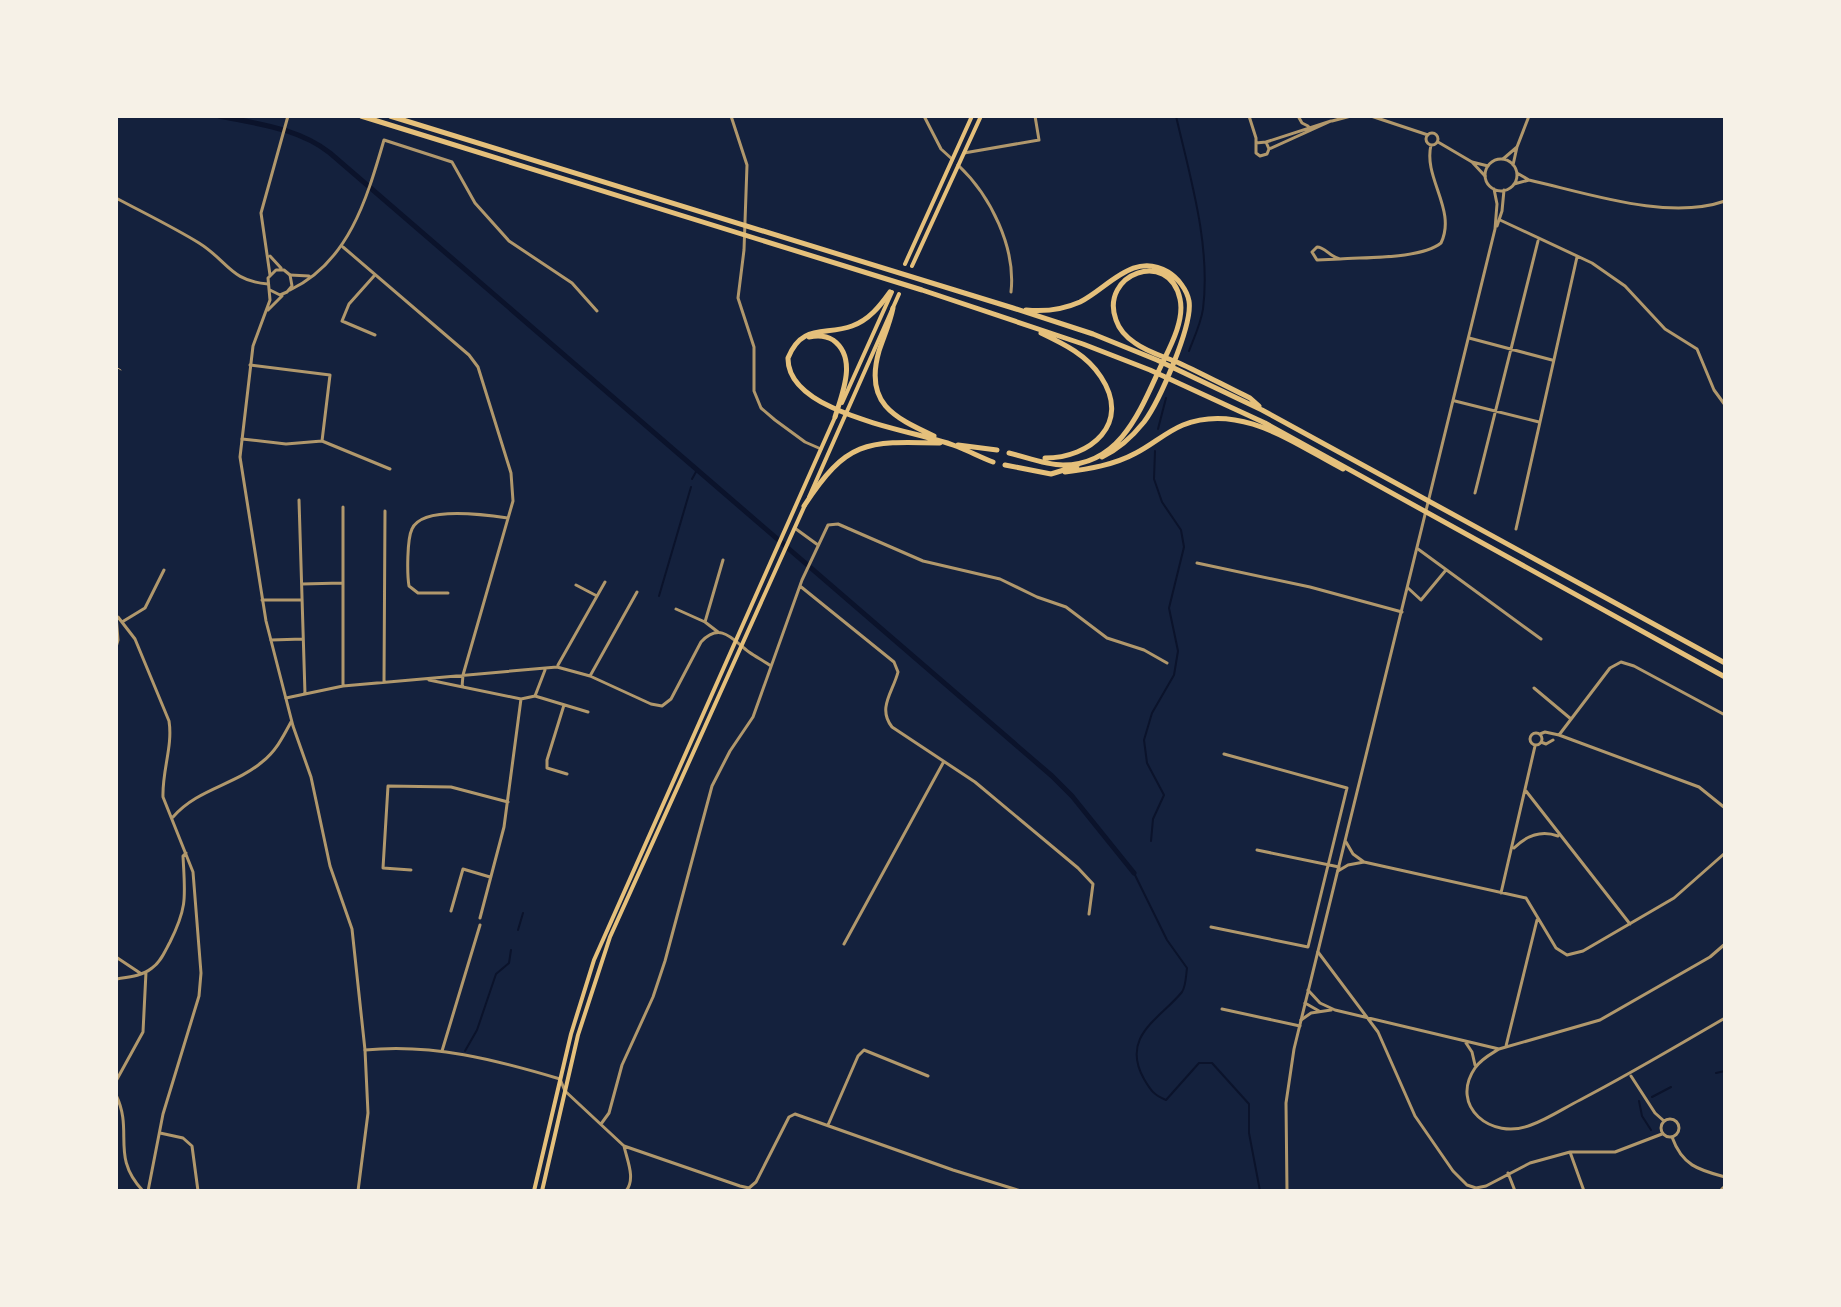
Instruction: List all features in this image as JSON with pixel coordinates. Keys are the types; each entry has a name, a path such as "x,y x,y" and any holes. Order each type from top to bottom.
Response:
{"highway":[{"path":"361,116 884,278 1083,344 1171,378 1265,423 1725,677"},
{"path":"390,116 1013,308 1157,357 1250,398 1262,410 1725,663"},
{"path":"1013,308 1045,312 1065,308 1087,298 1119,274 1148,266 1168,272 1178,280 1190,303 1186,330 1146,419 1115,451 1051,474"},
{"path":"1009,453 1063,465 1091,459 1104,453 1133,426 1169,349 1182,308 1173,284 1151,270 1140,272 1123,282 1115,293 1113,308 1123,333 1157,357"},
{"path":"921,290 1064,343 1080,354 1101,377 1107,389 1110,414 1101,437 1086,450 1071,456 1032,458"},
{"path":"891,292 876,311 859,323 815,332 800,339 788,358 793,379 805,392 861,418 951,444"},
{"path":"893,308 876,362 878,395 886,409 900,420 993,462"},
{"path":"800,339 826,336 843,351 846,382 835,417"},
{"path":"1005,465 1051,474 1096,468 1120,461 1184,425 1203,419 1224,418 1265,428 1367,482 1377,484"},
{"path":"804,506 833,466 858,448 880,442 951,444 997,450"}],"main road":[{"path":"905,264 972,116"},
{"path":"912,266 981,116"},
{"path":"534,1191 560,1079 594,960 891,292"},
{"path":"542,1191 578,1035 610,937 899,294"}],"street":[{"path":"288,116 261,213 268,252 270,300 258,328 250,365 240,457 271,640 292,721 311,777 330,866 352,929 365,1050 368,1113 358,1191"},
{"path":"731,116 747,165 744,250 738,298 754,347 754,391 761,408 805,442 821,449"},
{"path":"924,116 941,149 953,159"},
{"path":"964,153 1039,140 1035,116"},
{"path":"1249,116 1255,133 1255,150 1260,156 1267,154 1276,143 1331,121"},
{"path":"1298,116 1306,126 1312,126"},
{"path":"1256,143 1351,116"},
{"path":"1371,116 1428,135 1436,134 1438,142 1472,162 1488,166"},
{"path":"1513,165 1529,116"},
{"path":"1340,259 1329,256 1321,247 1314,248 1312,252 1319,261 1403,254 1431,249 1441,243 1445,232 1442,198 1431,169 1428,135"},
{"path":"266,313 284,294 326,267 343,247 366,197 384,140 452,162 475,203 509,241 572,283 597,311"},
{"path":"1266,142 1269,149"},
{"path":"1431,145 1438,142"},
{"path":"1485,176 1488,166 1517,147"},
{"path":"1503,159 1529,180 1670,209 1700,208 1725,201"},
{"path":"1287,1191 1286,1103 1301,1020 1495,229 1497,204 1494,189 1472,162"},
{"path":"958,165 984,197 997,222 1010,255 1011,292"},
{"path":"1514,184 1517,173"},
{"path":"1494,189 1504,190 1529,180"},
{"path":"1495,229 1500,220 1504,190"},
{"path":"116,198 211,250 233,273 246,280 268,284"},
{"path":"1500,220 1592,263 1625,286 1665,329 1697,349 1714,390 1725,405"},
{"path":"1475,493 1538,239"},
{"path":"343,247 469,355 478,367 511,473 513,489 508,518 462,687"},
{"path":"268,252 290,275 300,278 313,275"},
{"path":"1516,529 1577,257"},
{"path":"270,275 276,270 284,270"},
{"path":"290,275 290,290"},
{"path":"374,276 349,304 342,321 375,335"},
{"path":"270,290 284,294"},
{"path":"1469,338 1552,360"},
{"path":"250,365 330,375 322,441"},
{"path":"1455,401 1539,422"},
{"path":"242,439 286,444 322,441 390,469"},
{"path":"299,500 305,694"},
{"path":"343,507 343,686"},
{"path":"384,682 385,511"},
{"path":"448,593 418,593 409,586 411,530 418,521 457,513 508,518"},
{"path":"601,1124 609,1113 622,1065 665,961 712,786 730,751 753,717 802,580 828,525 838,524 923,561 1000,579 1066,607 1107,638 1144,650 1167,663"},
{"path":"795,528 818,545"},
{"path":"1418,549 1541,639"},
{"path":"705,622 723,560"},
{"path":"1197,563 1310,587 1402,612"},
{"path":"118,624 145,608 164,570"},
{"path":"1408,588 1421,600 1446,570"},
{"path":"557,667 605,582"},
{"path":"302,584 344,583"},
{"path":"576,585 597,596"},
{"path":"800,586 894,662 898,672 886,703 888,721 943,763 975,782 1086,877 1093,884 1089,914"},
{"path":"590,676 637,592"},
{"path":"262,600 302,600"},
{"path":"676,609 736,639 771,666"},
{"path":"116,647 117,616"},
{"path":"118,624 135,639 169,721 172,736 163,797 193,872 201,973 199,996 169,1093 146,1191"},
{"path":"286,698 343,686 557,667 590,676 662,706 671,699 701,642 706,636 719,632"},
{"path":"271,640 304,639"},
{"path":"1559,735 1610,668 1621,662 1725,715"},
{"path":"535,696 546,669"},
{"path":"426,679 521,699 535,696 588,712"},
{"path":"1534,688 1571,719"},
{"path":"480,918 504,827 521,699"},
{"path":"564,705 547,768 567,774"},
{"path":"173,817 204,792 261,764 276,748 292,721"},
{"path":"1501,893 1526,791 1535,731 1559,735 1699,787 1725,808"},
{"path":"1540,734 1541,742"},
{"path":"1541,742 1546,744 1553,740"},
{"path":"1535,746 1541,742"},
{"path":"1211,927 1308,947 1347,788 1224,754"},
{"path":"844,944 943,763"},
{"path":"411,870 383,868 388,786 451,787 508,802"},
{"path":"1526,791 1630,924"},
{"path":"1512,851 1536,834 1549,833 1561,838"},
{"path":"1345,841 1364,862"},
{"path":"1257,850 1338,869 1364,862 1526,898 1556,948 1567,955 1583,951 1674,898 1725,853"},
{"path":"116,979 144,973 162,957 183,916 183,856 186,853"},
{"path":"1342,856 1357,857"},
{"path":"1342,856 1354,863"},
{"path":"451,911 463,869 490,877"},
{"path":"1506,1046 1537,920"},
{"path":"442,1051 480,925"},
{"path":"1725,944 1710,957 1600,1020 1499,1049 1476,1067 1469,1083 1469,1098 1483,1123 1497,1129 1511,1130 1531,1125 1630,1074 1725,1018"},
{"path":"1318,952 1378,1032 1415,1116 1458,1178 1467,1185 1476,1188 1494,1183 1530,1163 1570,1152 1615,1152 1662,1134 1672,1137"},
{"path":"116,957 144,973"},
{"path":"116,1081 143,1032 144,973"},
{"path":"1308,990 1318,1002 1335,1010 1499,1049"},
{"path":"1305,1003 1318,1002"},
{"path":"1305,1003 1319,1011"},
{"path":"1222,1009 1300,1026"},
{"path":"1301,1020 1319,1011 1335,1010"},
{"path":"1463,1040 1472,1052 1476,1067"},
{"path":"365,1050 397,1047 442,1051 475,1056 560,1079 565,1091 624,1146 749,1188 756,1182 789,1117 795,1114 1021,1191"},
{"path":"828,1125 858,1056 864,1050 928,1076"},
{"path":"1630,1074 1655,1113 1664,1121"},
{"path":"116,1095 123,1113 125,1165 146,1191"},
{"path":"1662,1134 1661,1125 1673,1119 1679,1130 1672,1137"},
{"path":"160,1133 183,1138 192,1146 198,1191"},
{"path":"1672,1137 1677,1150 1692,1167 1725,1177"},
{"path":"624,1146 631,1174 630,1186 626,1191"},
{"path":"1570,1152 1584,1191"},
{"path":"1508,1173 1515,1191"},
{"path":"1720,1191 1725,1186"}],"lane":[{"path":"116,367 121,370"}],"waterway":[{"path":"219,116 291,132 330,153 1052,776 1134,873"},
{"path":"1176,116 1198,211 1204,260 1203,309 1189,351"},
{"path":"1158,429 1166,398"},
{"path":"1151,841 1153,819 1164,795 1147,763 1144,740 1152,713 1174,675 1178,651 1169,608 1184,547 1181,530 1162,502 1154,479 1155,451"},
{"path":"692,479 697,470"},
{"path":"659,596 691,487"},
{"path":"1134,873 1167,940 1187,968 1182,992 1154,1020 1140,1040 1138,1064 1151,1090 1166,1100 1199,1063 1212,1063 1249,1104 1249,1133 1260,1191"},
{"path":"518,930 523,913"},
{"path":"465,1051 477,1030 496,974 509,963 511,950"},
{"path":"1716,1073 1725,1071"},
{"path":"1652,1097 1671,1087"},
{"path":"1639,1101 1642,1116 1651,1130"}]}
